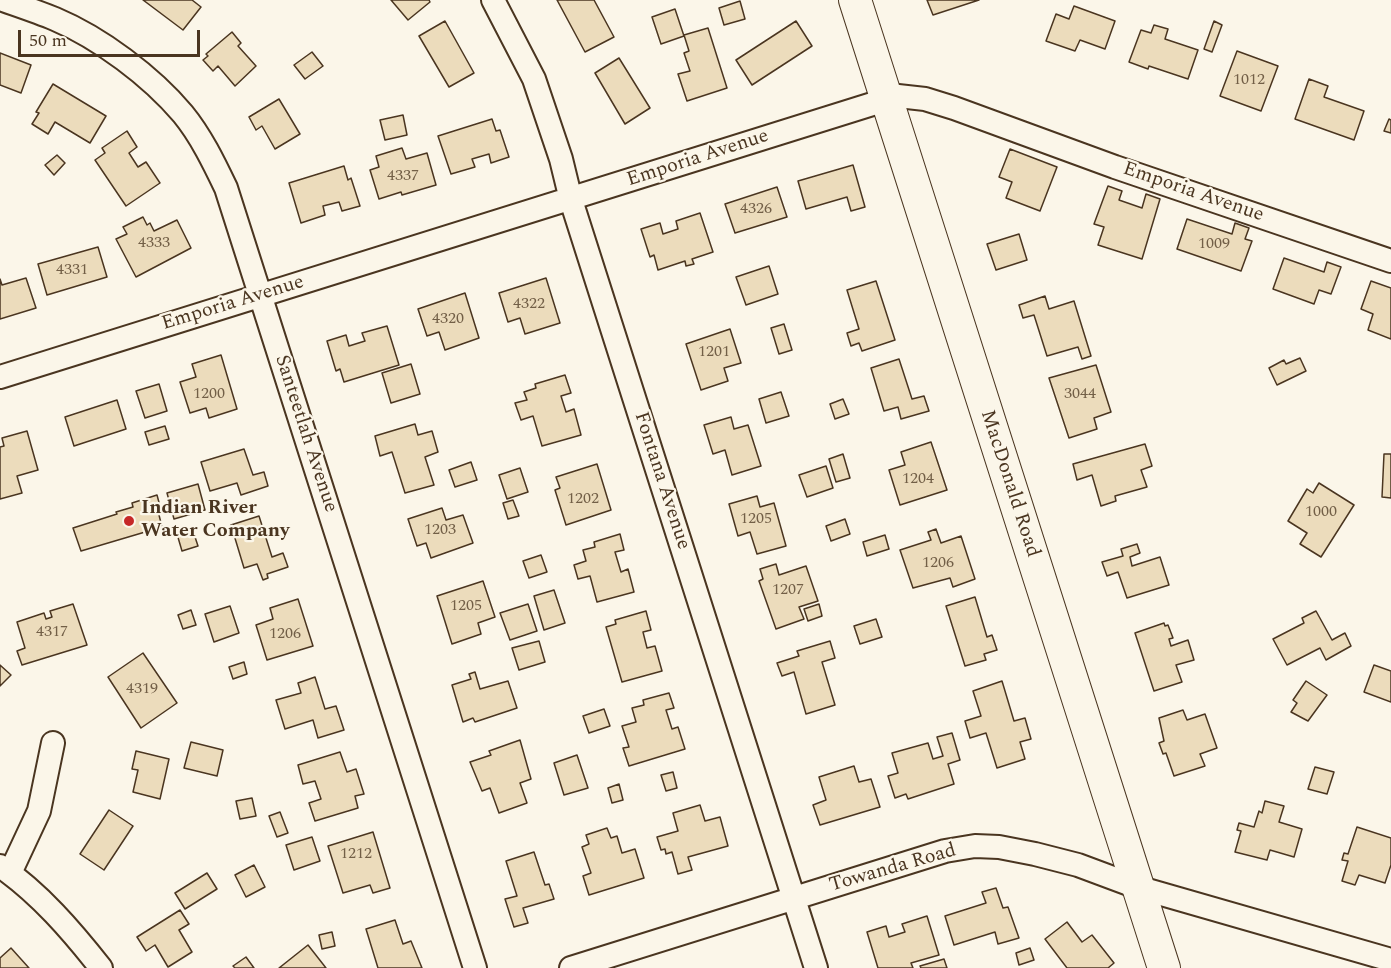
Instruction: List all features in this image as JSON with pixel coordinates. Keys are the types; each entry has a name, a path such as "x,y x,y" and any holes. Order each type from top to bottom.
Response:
{"street":[{"name":"Santeetlah Avenue","path":"3,0 56,19 96,41 160,91 183,114 205,146 226,188 475,968"},
{"name":"Fontana Avenue","path":"493,0 534,79 561,159 571,200 816,968"},
{"name":"MacDonald Road","path":"855,0 1164,968"},
{"name":"Emporia Avenue","path":"0,377 898,96 925,99 944,105 1115,167 1391,261"},
{"path":"53,743 39,811 5,870 46,903 101,968"},
{"name":"Towanda Road","path":"571,968 945,851 975,846 999,847 1078,865 1137,887 1391,960"}],"building":[{"path":"143,0 192,0 201,7 183,30"},
{"path":"391,0 429,0 430,2 408,20"},
{"path":"557,0 594,0 614,37 585,52"},
{"path":"927,0 979,0 933,15"},
{"path":"740,1 745,19 724,25 719,8"},
{"path":"1074,6 1115,21 1105,49 1080,40 1075,51 1046,41 1056,14 1069,19"},
{"path":"675,9 684,36 661,44 652,17"},
{"path":"445,21 474,73 449,87 419,36"},
{"path":"796,21 812,46 752,85 736,60"},
{"path":"1214,21 1222,25 1212,52 1204,49"},
{"path":"1154,25 1168,29 1165,39 1198,50 1188,79 1129,62 1141,30 1151,33"},
{"path":"708,28 727,88 687,101 678,74 690,71 684,53 689,51 684,35"},
{"path":"232,32 241,43 238,46 256,66 235,86 218,66 213,71 203,60 208,56 206,54"},
{"path":"1237,51 1278,66 1261,111 1220,96"},
{"path":"312,52 323,66 305,79 294,65"},
{"path":"0,53 31,65 21,93 0,85"},
{"path":"619,58 650,108 625,124 595,73"},
{"path":"1309,79 1328,86 1324,97 1364,111 1354,140 1295,119"},
{"path":"53,84 106,116 90,143 55,122 48,134 32,124 39,113 36,112"},
{"path":"279,99 300,134 275,149 262,126 256,130 249,117"},
{"path":"403,115 407,135 385,140 380,120"},
{"path":"492,119 496,131 500,130 509,157 491,163 489,154 472,159 475,167 451,174 438,136"},
{"path":"1389,119 1391,120 1391,133 1384,131"},
{"path":"127,131 137,147 129,153 138,167 146,162 160,183 126,206 95,160 105,153 102,148"},
{"path":"402,148 406,159 427,153 436,185 379,199 370,170 379,167 376,156"},
{"path":"1010,149 1057,167 1040,211 1006,198 1012,182 999,177"},
{"path":"57,155 65,163 54,175 45,165"},
{"path":"853,165 865,207 851,211 847,197 806,209 798,181"},
{"path":"344,166 348,180 351,178 360,206 342,211 339,202 323,206 325,215 301,223 289,183"},
{"path":"1108,186 1122,191 1119,200 1142,208 1146,194 1160,199 1142,259 1098,245 1104,227 1094,224"},
{"path":"777,187 787,217 735,233 725,204"},
{"path":"700,213 713,252 692,259 694,264 686,266 685,261 658,270 654,255 650,257 641,229 660,223 663,234 678,229 676,221"},
{"path":"143,217 154,231 177,220 191,248 136,277 116,239 127,234 123,227"},
{"path":"1187,219 1232,234 1235,223 1249,228 1245,239 1252,241 1241,271 1177,249"},
{"path":"1019,234 1027,260 996,270 987,244"},
{"path":"98,247 107,277 47,295 38,264"},
{"path":"1284,258 1324,272 1327,262 1341,267 1331,294 1319,290 1314,304 1273,289"},
{"path":"769,266 778,294 746,305 736,277"},
{"path":"26,278 36,308 0,319 0,279 2,285"},
{"path":"546,278 560,323 525,334 520,318 508,322 499,293"},
{"path":"876,281 895,340 862,351 859,343 851,346 847,333 859,329 847,290"},
{"path":"1371,281 1391,288 1391,339 1368,330 1373,314 1361,309"},
{"path":"465,293 479,338 445,350 439,332 427,336 418,309"},
{"path":"1045,296 1049,309 1074,301 1091,356 1082,359 1078,347 1047,356 1034,315 1023,318 1019,305"},
{"path":"784,324 792,350 779,354 771,328"},
{"path":"387,326 399,365 344,382 340,369 336,371 327,341 346,335 349,346 365,341 362,333"},
{"path":"730,329 741,363 724,368 728,381 701,390 686,344"},
{"path":"221,355 237,409 209,418 206,408 190,413 180,382 196,377 192,364"},
{"path":"1300,358 1306,371 1277,385 1269,368 1284,360 1286,364"},
{"path":"899,359 912,399 924,396 929,411 901,419 898,407 884,411 871,368"},
{"path":"411,364 420,394 391,403 382,373"},
{"path":"1096,365 1111,412 1094,418 1097,429 1069,438 1049,378"},
{"path":"565,375 571,393 561,396 566,412 574,409 581,435 542,446 533,416 521,420 515,403 527,400 524,392 536,388 535,384"},
{"path":"159,384 167,411 145,418 136,391"},
{"path":"781,392 789,416 766,423 759,399"},
{"path":"843,399 849,414 835,419 830,404"},
{"path":"117,400 126,429 74,446 65,417"},
{"path":"731,417 734,429 748,425 761,466 732,475 725,450 713,454 704,425"},
{"path":"415,424 418,435 432,431 438,452 425,457 434,485 405,493 392,452 380,456 375,436"},
{"path":"165,426 169,439 149,445 145,432"},
{"path":"27,431 38,470 17,476 22,493 0,499 0,447 4,446 2,438"},
{"path":"931,442 947,490 900,505 889,470 905,465 901,452"},
{"path":"1145,444 1152,466 1141,470 1147,487 1115,496 1116,501 1101,506 1092,475 1077,480 1073,464"},
{"path":"244,449 253,475 264,472 268,486 241,495 237,483 210,491 201,462"},
{"path":"843,454 850,478 836,482 829,459"},
{"path":"1384,454 1391,454 1391,498 1382,497"},
{"path":"471,462 477,480 455,487 449,470"},
{"path":"597,464 611,510 566,525 555,490 560,488 556,477"},
{"path":"826,466 833,488 807,497 799,475"},
{"path":"520,468 528,492 507,499 499,475"},
{"path":"1319,483 1354,505 1321,557 1300,544 1307,533 1288,521 1307,489 1313,493"},
{"path":"198,484 205,510 174,519 167,493"},
{"name":"Indian River Water Company","path":"157,495 162,527 81,551 73,528 117,514 116,512 133,507 132,503"},
{"path":"757,496 760,507 774,503 786,546 757,554 750,532 738,536 729,504"},
{"path":"513,500 519,516 508,519 503,503"},
{"path":"442,508 446,520 463,515 473,543 431,558 426,543 417,546 408,519"},
{"path":"259,516 272,557 283,553 288,567 267,574 268,578 263,580 257,564 244,568 231,525"},
{"path":"845,519 850,534 831,541 826,526"},
{"path":"192,528 198,546 182,551 177,534"},
{"path":"936,529 941,543 961,536 975,579 953,587 950,578 913,588 900,550 931,540 928,532"},
{"path":"620,534 624,550 615,552 621,572 628,569 634,592 597,602 590,576 578,579 574,565 586,561 583,550 595,547 594,542"},
{"path":"885,535 889,549 867,556 863,542"},
{"path":"1137,544 1140,553 1130,557 1132,566 1160,557 1169,585 1127,598 1118,572 1107,576 1102,562 1123,556 1121,549"},
{"path":"541,555 547,572 529,578 523,561"},
{"path":"776,564 779,575 806,566 818,601 799,607 804,619 776,629 759,581 763,579 760,569"},
{"path":"483,581 495,617 478,623 481,634 452,644 437,596"},
{"path":"554,590 565,623 544,630 534,596"},
{"path":"975,597 987,637 992,635 997,650 984,654 986,660 965,666 946,606"},
{"path":"298,599 313,646 267,660 256,625 273,619 270,608"},
{"path":"73,604 87,645 22,665 17,651 25,648 17,622 44,613 46,619 52,617 50,611"},
{"path":"528,604 537,631 510,640 500,613"},
{"path":"819,604 822,616 808,621 804,609"},
{"path":"230,606 239,633 214,642 205,614"},
{"path":"191,610 196,625 183,629 178,615"},
{"path":"646,611 651,630 643,632 647,648 655,646 662,671 622,682 606,627 616,624 615,620"},
{"path":"1316,611 1332,640 1345,633 1351,646 1326,660 1320,648 1287,665 1273,639 1304,623 1302,618"},
{"path":"876,619 882,637 860,644 854,626"},
{"path":"1164,623 1165,626 1168,625 1173,638 1169,639 1171,646 1188,640 1194,660 1176,665 1182,682 1154,691 1135,633"},
{"path":"539,641 545,662 519,670 512,648"},
{"path":"830,641 835,658 822,662 835,705 806,714 794,672 782,676 777,663 799,656 797,651"},
{"path":"143,653 177,703 141,728 108,677"},
{"path":"244,662 247,674 233,679 229,667"},
{"path":"0,665 11,675 0,686"},
{"path":"1374,665 1391,671 1391,702 1364,692"},
{"path":"475,672 480,689 508,681 517,708 475,722 473,718 463,722 452,685 471,679 469,674"},
{"path":"315,677 325,709 336,706 344,730 318,738 313,720 285,729 276,700 301,693 298,683"},
{"path":"1002,681 1014,721 1025,718 1031,739 1020,742 1025,759 997,768 986,733 970,738 965,721 981,716 973,691"},
{"path":"1306,681 1327,695 1308,721 1291,712 1297,703 1293,700"},
{"path":"669,693 674,708 666,710 672,729 678,727 685,749 629,766 623,748 629,747 622,726 636,722 632,708 644,705 643,700"},
{"path":"604,709 610,726 589,733 583,716"},
{"path":"1183,710 1187,720 1205,714 1217,748 1200,754 1205,766 1174,776 1166,753 1163,754 1159,743 1164,741 1159,718"},
{"path":"952,733 960,760 948,764 954,784 908,799 906,794 895,798 888,776 898,773 892,753 928,743 933,759 943,756 937,737"},
{"path":"520,740 531,779 520,783 527,803 499,813 490,788 482,791 470,762 491,755 489,751"},
{"path":"191,742 223,750 217,776 184,768"},
{"path":"136,751 169,759 160,799 133,792 138,770 132,769"},
{"path":"340,752 347,772 356,769 364,794 355,796 358,808 315,821 309,803 321,799 315,781 303,784 298,765"},
{"path":"577,755 588,788 564,795 554,763"},
{"path":"854,766 859,782 871,779 880,807 820,825 813,805 826,800 819,777"},
{"path":"1315,767 1334,772 1327,794 1308,789"},
{"path":"673,772 677,788 666,791 661,775"},
{"path":"619,784 623,800 612,803 608,788"},
{"path":"252,798 256,816 240,819 236,801"},
{"path":"1265,801 1284,806 1279,822 1302,829 1294,857 1270,850 1267,860 1235,852 1241,831 1237,830 1239,823 1254,827 1259,811 1262,813"},
{"path":"700,805 705,821 720,817 728,846 688,857 692,870 678,874 672,852 666,854 665,849 661,850 657,837 678,831 673,813"},
{"path":"109,810 133,826 104,870 80,854"},
{"path":"280,812 288,833 277,837 269,816"},
{"path":"1357,827 1391,838 1391,865 1385,883 1359,875 1355,885 1342,881 1348,861 1342,860 1344,853 1348,854"},
{"path":"607,828 611,838 617,836 622,853 635,849 644,878 589,895 583,876 591,873 582,847 589,844 586,835"},
{"path":"373,832 390,888 373,893 370,885 343,893 328,846"},
{"path":"312,837 320,861 294,870 286,845"},
{"path":"534,852 545,885 549,884 554,899 523,908 528,923 514,927 505,899 517,896 506,861"},
{"path":"254,865 265,887 246,897 235,875"},
{"path":"207,873 217,889 185,909 175,893"},
{"path":"996,888 1003,908 1008,907 1019,938 998,944 995,932 954,945 945,916 986,903 982,892"},
{"path":"180,910 189,924 179,930 192,952 168,967 155,945 146,951 137,937"},
{"path":"927,916 939,955 911,963 913,968 878,968 867,932 886,926 889,937 905,932 902,924"},
{"path":"395,920 403,944 411,941 422,968 378,968 366,929"},
{"path":"1067,922 1082,942 1092,935 1114,963 1108,968 1067,968 1045,939"},
{"path":"332,932 335,946 322,949 319,935"},
{"path":"308,945 326,968 279,968"},
{"path":"11,948 29,968 0,968 0,958"},
{"path":"1030,948 1034,960 1019,965 1016,953"},
{"path":"246,957 254,968 235,968 233,966"},
{"path":"944,959 947,968 921,968 920,966"}],"place":[{"name":"Indian River Water Company","path":"129,521"}]}
